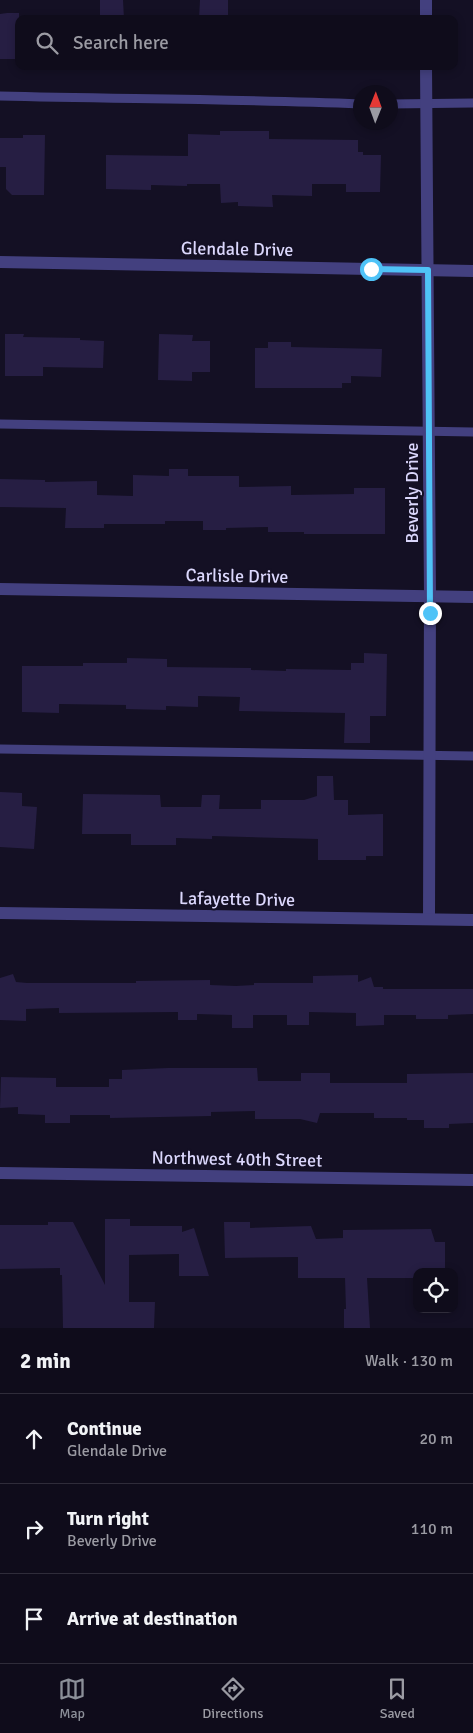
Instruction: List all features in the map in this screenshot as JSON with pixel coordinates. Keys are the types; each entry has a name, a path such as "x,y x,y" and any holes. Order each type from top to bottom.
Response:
{"street":[{"path":"426,0 426,15"},
{"name":"Beverly Drive","path":"426,70 431,755 430,919"},
{"name":"Glendale Drive","path":"0,262 473,271"},
{"name":"Carlisle Drive","path":"0,589 473,597"},
{"name":"Lafayette Drive","path":"0,913 473,920"},
{"name":"Northwest 40th Street","path":"0,1173 473,1180"}],"lane":[{"path":"0,96 256,100 353,104"},
{"path":"398,104 473,104"},
{"path":"0,424 473,432"},
{"path":"0,749 473,756"}],"building":[{"path":"100,0 123,0 124,15 100,15"},
{"path":"200,0 228,0 228,15 199,15"},
{"path":"19,13 19,15 15,15 15,59 0,59 0,14"},
{"path":"220,131 269,131 269,139 358,140 358,152 363,152 363,155 381,155 380,192 346,192 346,184 312,184 312,196 272,195 273,207 238,206 238,202 221,203 220,184 187,184 187,186 151,185 151,190 106,189 106,155 188,156 188,134 220,135"},
{"path":"23,135 45,135 44,195 12,195 6,189 6,167 0,167 0,138 23,138"},
{"path":"5,334 24,334 23,337 80,338 80,340 104,341 103,368 43,367 43,376 5,376"},
{"path":"159,334 193,335 192,341 210,341 210,372 192,372 192,381 158,380"},
{"path":"268,342 291,342 291,347 382,349 381,377 351,376 351,383 342,383 342,388 255,388 255,348 268,348"},
{"path":"169,469 188,469 188,476 239,476 239,487 291,486 291,495 354,494 354,488 385,488 385,534 268,532 268,527 203,530 203,521 165,521 165,524 104,524 104,528 65,528 66,508 0,507 0,479 45,480 45,482 97,481 97,495 133,496 133,475 169,476"},
{"path":"364,653 387,654 386,716 370,716 370,743 344,743 345,713 239,711 240,697 198,696 198,707 166,706 166,710 126,709 126,705 59,704 59,713 22,712 22,666 83,666 83,663 127,663 127,658 167,659 167,667 251,668 251,670 286,671 286,669 351,670 351,663 364,663"},
{"path":"317,776 333,776 334,800 348,800 348,815 383,814 383,856 366,856 366,860 318,860 318,839 212,836 212,839 176,838 176,845 131,845 131,834 82,834 83,794 160,795 161,807 201,807 202,795 220,795 219,809 261,809 261,800 304,800 317,796"},
{"path":"0,792 22,793 22,806 37,807 34,849 0,847"},
{"path":"13,974 16,982 27,983 136,983 136,981 210,980 210,985 236,986 254,985 254,983 313,983 313,976 358,975 358,982 371,977 374,987 383,987 383,989 473,989 473,1014 448,1015 448,1019 416,1019 416,1015 384,1015 384,1025 356,1026 356,1013 309,1012 309,1025 287,1025 287,1015 253,1015 253,1028 232,1028 232,1015 197,1014 197,1020 178,1020 178,1012 59,1013 59,1008 26,1009 26,1021 0,1020 0,978"},
{"path":"257,1068 258,1081 301,1081 301,1073 330,1073 330,1083 407,1083 407,1074 473,1073 473,1123 449,1124 449,1128 424,1128 424,1120 374,1118 374,1113 320,1113 317,1123 300,1119 255,1119 255,1111 211,1112 211,1116 110,1118 110,1115 70,1115 70,1123 45,1123 45,1115 18,1114 18,1107 0,1108 1,1077 56,1078 56,1087 109,1087 109,1079 122,1079 122,1070"},
{"path":"105,1219 130,1219 130,1226 182,1226 182,1232 194,1228 209,1276 179,1276 179,1254 129,1255 129,1302 155,1302 154,1328 63,1328 62,1275 60,1275 60,1268 0,1269 0,1225 48,1225 48,1222 73,1222 105,1285"},
{"path":"224,1222 250,1222 250,1228 311,1226 316,1239 343,1238 343,1230 431,1229 435,1242 445,1242 445,1268 413,1268 413,1278 367,1278 370,1328 344,1328 344,1309 346,1309 345,1278 298,1278 298,1257 225,1258"}],"route":[{"path":"371,269 428,270 430,613"}]}
